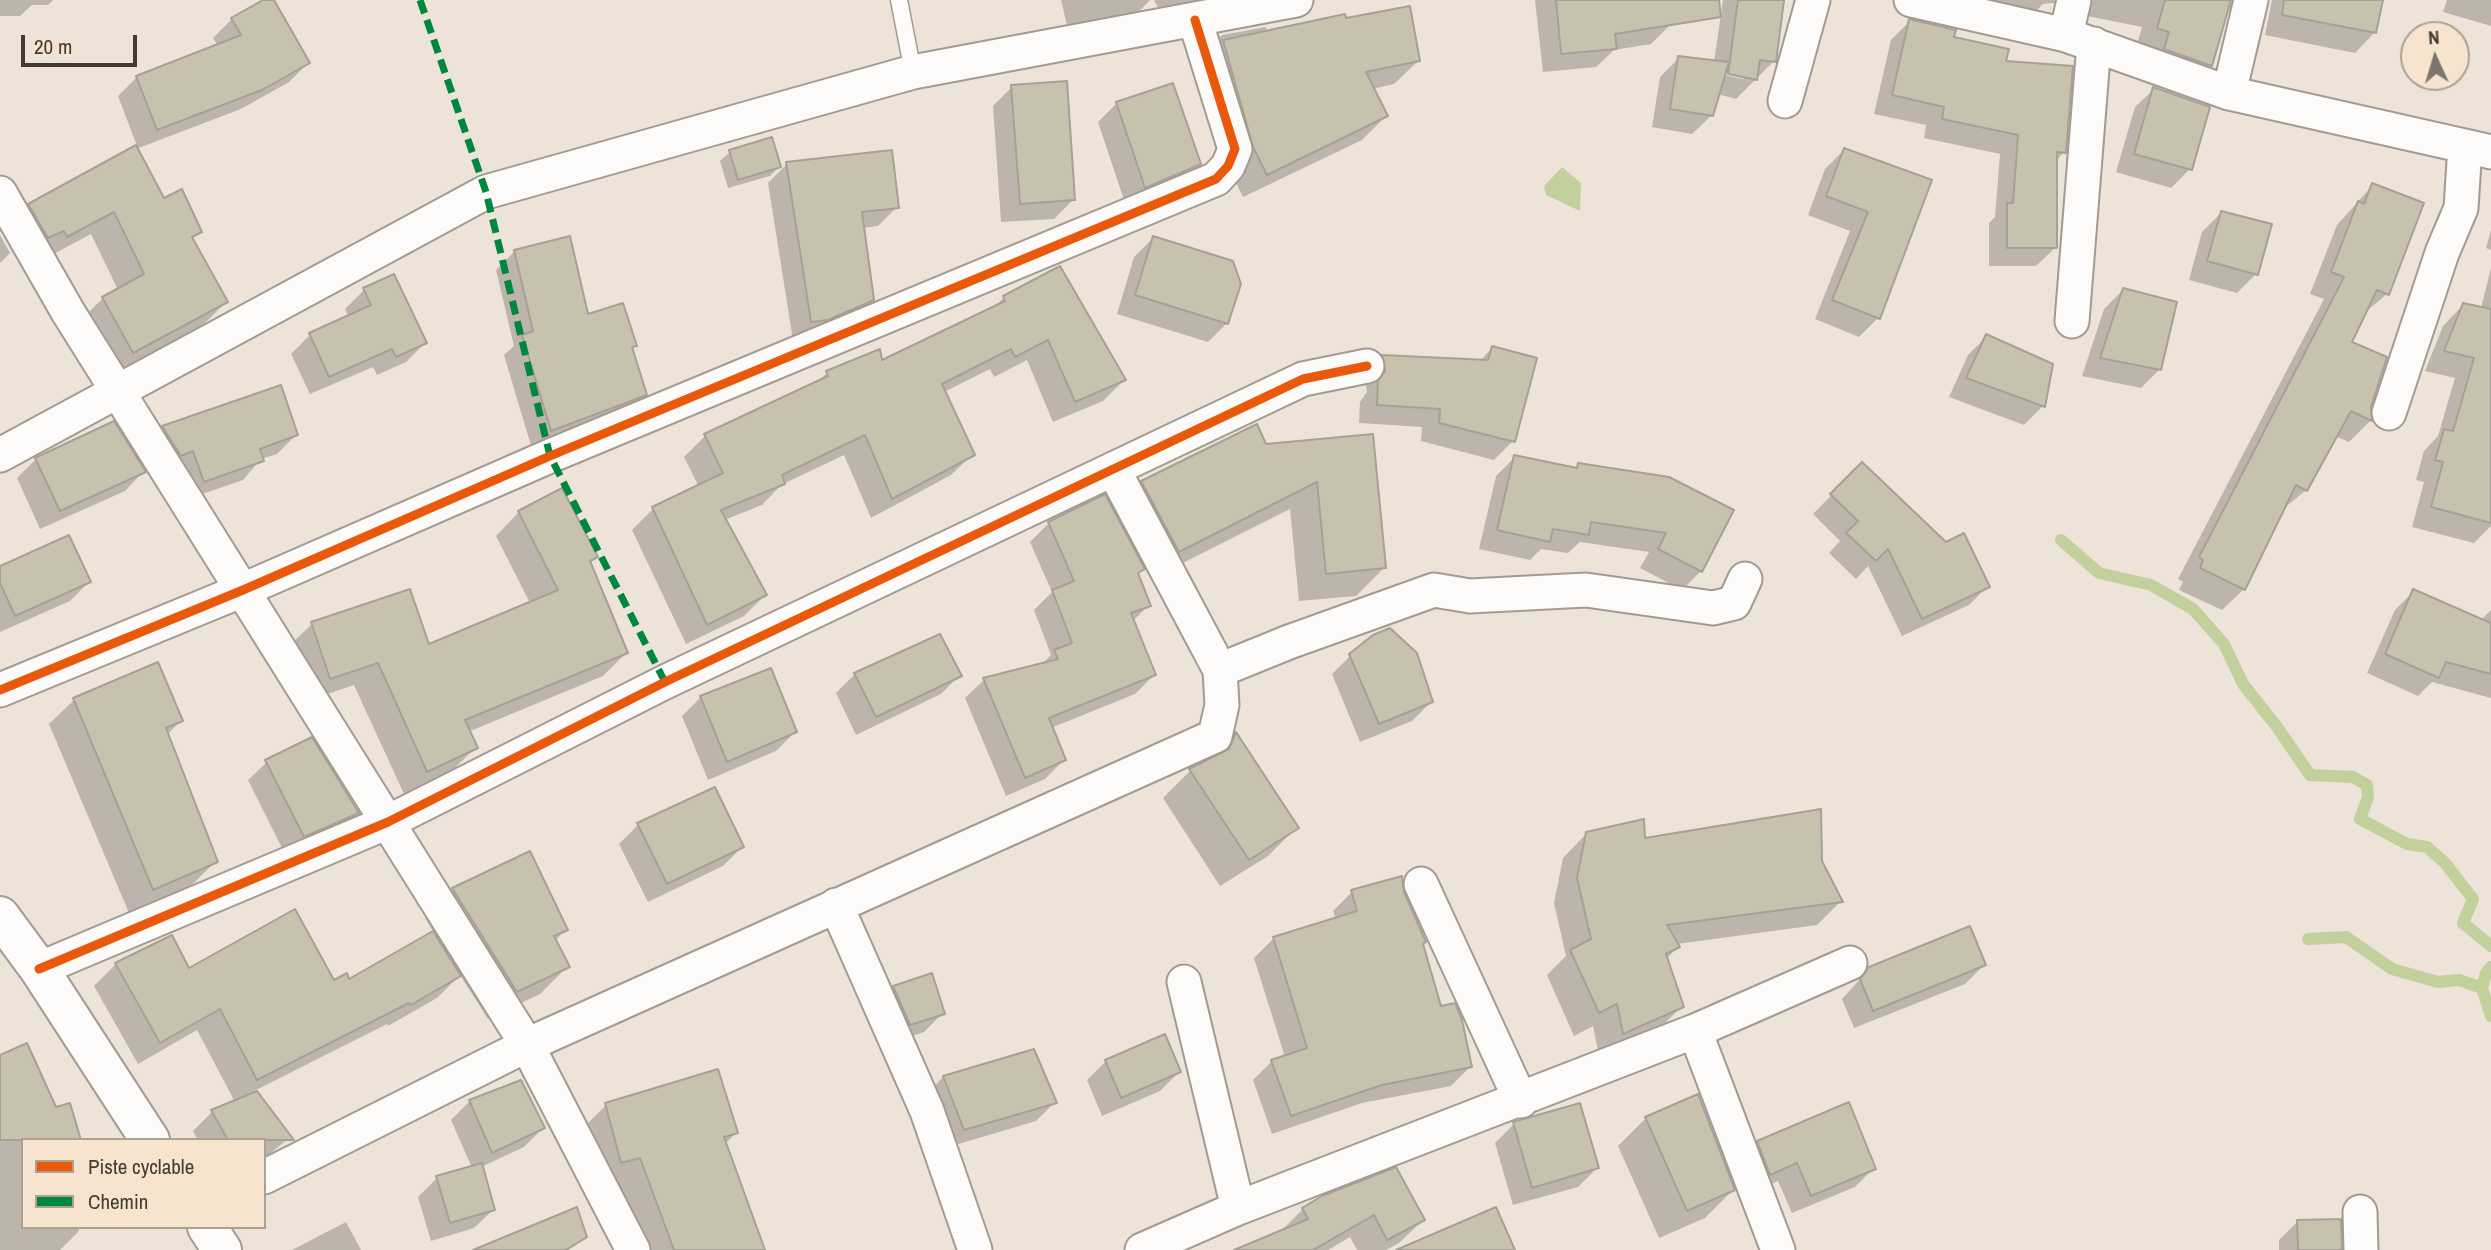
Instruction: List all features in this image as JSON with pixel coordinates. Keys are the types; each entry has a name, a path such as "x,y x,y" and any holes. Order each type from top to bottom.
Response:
{"street":[{"path":"0,456 485,192 913,72 1187,14 1296,0"},
{"path":"1785,101 1812,0"},
{"path":"1911,0 2080,39 2229,93 2483,144 2406,356 2389,413"},
{"path":"2072,321 2080,39 2074,0"},
{"path":"2229,93 2251,0"},
{"path":"0,690 243,590 563,451 1216,179 1228,166 1235,149 1187,14"},
{"path":"0,193 117,391 527,1045 633,1250"},
{"path":"39,969 388,822 665,682 1303,379 1367,366"},
{"path":"266,1176 527,1045 1215,736 1222,705 1220,670 1113,469"},
{"path":"1220,670 1434,590 1470,596 1586,590 1713,608 1734,603 1745,579"},
{"path":"1420,884 1521,1101"},
{"path":"836,905 927,1111 975,1250"},
{"path":"0,916 39,969 149,1138"},
{"path":"1143,1250 1238,1208 1521,1101 1695,1031 1850,963"},
{"path":"1184,982 1238,1208"},
{"path":"1695,1031 1779,1250"},
{"path":"2360,1212 2361,1250"}],"lane":[{"path":"899,0 913,72"}],"shaded area":[{"path":"1562,167 1581,183 1580,211 1546,195 1544,186"}],"building":[{"path":"263,0 274,0 310,63 262,90 157,130 136,76 241,35 231,18"},
{"path":"1556,0 1719,0 1721,17 1615,34 1617,49 1561,54"},
{"path":"1738,0 1784,0 1776,62 1760,60 1757,80 1728,74"},
{"path":"2165,0 2231,0 2212,66 2164,49 2169,32 2157,28"},
{"path":"2284,0 2383,0 2376,33 2282,15"},
{"path":"1410,6 1420,61 1366,72 1388,116 1267,175 1253,147 1223,40 1345,14 1346,18"},
{"path":"1909,19 1956,30 1954,37 2009,49 2006,61 2073,66 2066,153 2057,152 2057,248 2007,248 2007,203 2013,203 2018,135 1942,119 1944,107 1892,95"},
{"path":"1678,56 1729,62 1713,116 1670,109"},
{"path":"1067,81 1075,200 1020,204 1011,85"},
{"path":"1173,83 1201,164 1145,188 1116,102"},
{"path":"2153,87 2210,107 2192,170 2134,154"},
{"path":"772,137 781,167 738,180 729,150"},
{"path":"136,145 164,198 182,189 202,232 192,237 228,302 133,353 102,297 144,274 114,212 67,237 64,231 48,238 28,204"},
{"path":"1844,148 1932,180 1880,319 1832,300 1868,212 1826,196"},
{"path":"892,150 899,208 862,212 874,300 828,320 811,322 786,162"},
{"path":"2372,183 2424,203 2389,295 2377,290 2352,342 2387,357 2371,407 2372,421 2351,411 2307,491 2296,485 2245,590 2200,568 2203,560 2199,557 2344,277 2331,272 2358,201 2364,204"},
{"path":"2221,211 2272,224 2258,275 2207,261"},
{"path":"570,236 588,314 623,303 637,346 632,347 647,395 551,431 522,335 533,331 514,250"},
{"path":"1153,236 1233,261 1241,284 1228,324 1135,295"},
{"path":"1060,266 1126,380 1075,402 1048,340 1015,357 1011,349 942,384 975,455 892,499 865,435 782,475 785,484 721,510 767,595 707,625 652,507 723,473 704,434 828,376 826,371 880,349 882,360 1005,301 1003,296"},
{"path":"394,274 427,343 396,357 392,349 329,377 309,333 371,305 363,288"},
{"path":"2123,288 2177,302 2161,370 2100,358"},
{"path":"2463,303 2491,309 2491,523 2431,507 2443,462 2435,460 2444,429 2453,431 2474,358 2444,351"},
{"path":"1986,334 2053,364 2045,407 1966,378"},
{"path":"1492,346 1537,358 1515,442 1439,423 1440,409 1377,405 1378,381 1385,371 1382,355 1488,360"},
{"path":"281,385 298,435 260,449 264,461 204,482 193,451 181,456 162,426"},
{"path":"114,421 146,472 60,511 35,458"},
{"path":"1257,424 1266,444 1373,434 1386,568 1326,574 1317,482 1179,552 1141,481"},
{"path":"1514,455 1577,468 1578,463 1669,477 1734,510 1702,572 1658,549 1666,533 1591,522 1589,535 1553,529 1550,542 1497,530"},
{"path":"1862,462 1946,542 1964,533 1990,587 1922,619 1888,549 1876,561 1846,533 1858,521 1830,494"},
{"path":"562,488 598,557 590,561 628,653 465,720 478,748 427,772 378,663 330,679 311,622 410,589 429,644 558,590 518,511"},
{"path":"1105,494 1145,569 1138,573 1151,606 1131,613 1156,675 1049,718 1066,760 1025,778 983,678 1058,659 1054,650 1072,643 1052,590 1074,581 1048,522"},
{"path":"69,535 91,582 15,616 0,583 0,566"},
{"path":"2413,589 2491,623 2491,674 2446,662 2439,678 2385,654"},
{"path":"1390,628 1417,653 1433,702 1379,724 1349,654 1373,635"},
{"path":"940,634 962,676 876,717 854,673"},
{"path":"158,662 183,721 166,728 218,862 153,890 73,698"},
{"path":"771,668 797,732 727,762 700,696"},
{"path":"1236,732 1299,828 1249,860 1189,769 1229,749"},
{"path":"312,737 359,813 304,837 265,760"},
{"path":"715,787 744,847 667,884 637,823"},
{"path":"1821,809 1822,861 1843,902 1667,925 1680,947 1666,954 1684,1007 1623,1034 1617,1004 1599,1013 1570,950 1591,939 1577,878 1586,832 1644,819 1645,838"},
{"path":"530,851 568,930 554,936 570,967 517,992 452,888"},
{"path":"1402,876 1404,892 1426,942 1423,944 1441,1006 1455,1003 1462,1020 1472,1067 1382,1085 1291,1116 1271,1060 1307,1048 1273,937 1357,911 1351,890"},
{"path":"295,909 334,980 347,973 349,979 433,931 461,976 411,1005 409,1003 257,1080 220,1009 160,1043 115,963 172,935 189,968"},
{"path":"1970,926 1986,965 1873,1011 1860,979 1869,967"},
{"path":"932,973 945,1014 910,1025 893,986"},
{"path":"1165,1034 1181,1072 1121,1098 1105,1060"},
{"path":"27,1043 56,1107 70,1103 80,1138 0,1140 0,1055"},
{"path":"1034,1049 1057,1103 964,1130 943,1076"},
{"path":"718,1069 738,1133 724,1137 765,1250 674,1250 640,1158 621,1163 605,1103"},
{"path":"521,1080 545,1128 492,1153 469,1100"},
{"path":"257,1091 294,1140 227,1138 211,1110"},
{"path":"1698,1094 1735,1190 1687,1211 1645,1117"},
{"path":"1849,1102 1876,1169 1811,1196 1797,1163 1770,1175 1757,1141"},
{"path":"1580,1103 1599,1168 1532,1188 1513,1122"},
{"path":"482,1163 495,1210 450,1223 436,1176"},
{"path":"1396,1167 1425,1220 1387,1240 1374,1215 1313,1250 1234,1250 1308,1219 1302,1208 1322,1196"},
{"path":"577,1207 587,1237 566,1250 473,1250"},
{"path":"1496,1207 1515,1250 1396,1250"},
{"path":"2341,1219 2342,1250 2298,1250 2297,1220"}],"waterway":[{"path":"2061,540 2099,573 2151,585 2193,609 2224,644 2243,684 2310,775 2353,777 2367,785 2368,797 2360,819 2407,844 2427,847 2445,863 2473,899 2463,923 2491,946"},
{"path":"2308,939 2346,937 2392,969 2438,982 2459,980 2482,988 2491,1016"},
{"path":"2482,988 2486,973 2491,967"}],"marked path":[{"path":"420,0 486,192 550,456 665,682"}],"cycle path":[{"path":"0,690 243,590 550,456 1216,179 1228,166 1235,149 1195,20"},
{"path":"39,969 388,822 665,682 1303,379 1367,366"}]}
